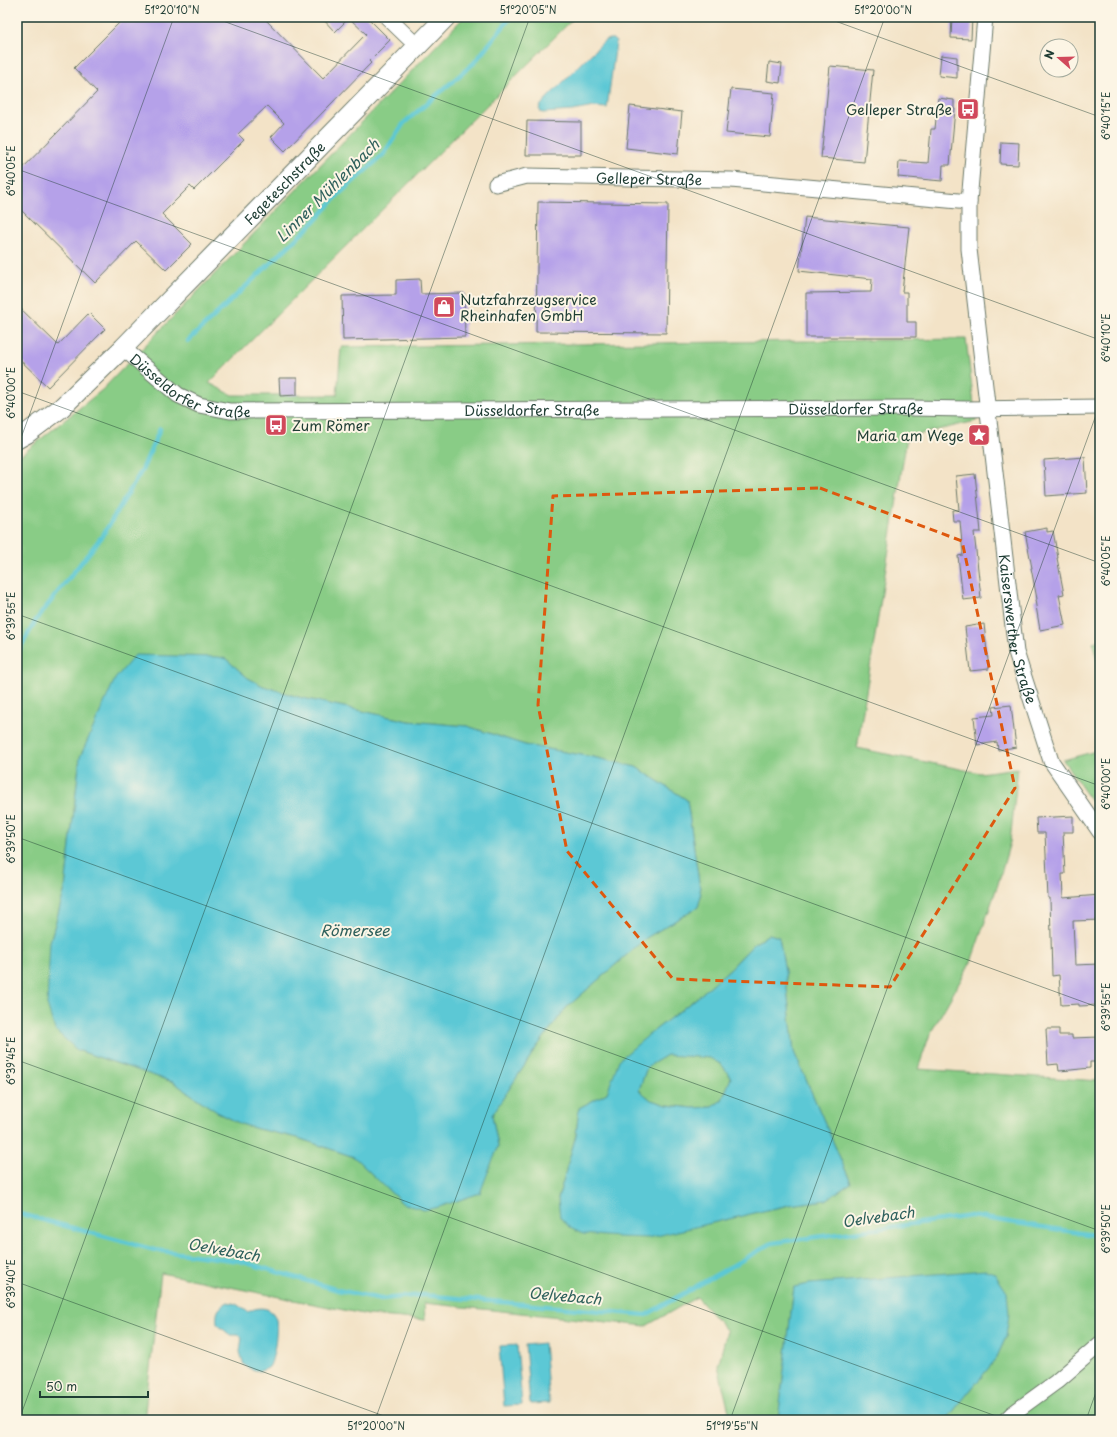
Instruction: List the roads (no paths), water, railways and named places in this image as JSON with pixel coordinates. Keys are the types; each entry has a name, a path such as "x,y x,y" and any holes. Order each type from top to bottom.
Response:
{"main road":[{"name":"Fegeteschstraße","path":"123,348 446,17"},
{"name":"Düsseldorfer Straße","path":"17,439 61,408 123,348"}],"street":[{"path":"387,17 417,46"},
{"path":"985,17 969,202 969,249 986,408"},
{"name":"Gelleper Straße","path":"496,184 526,176 731,180 969,202"},
{"name":"Düsseldorfer Straße","path":"123,348 178,395 199,405 230,411 967,409 1100,407"},
{"name":"Kaiserswerther Straße","path":"986,408 1016,652 1051,761 1100,832"},
{"path":"1006,1420 1056,1382 1100,1344"}],"water":[{"path":"613,39 616,42 607,108 594,107 572,111 542,113 539,109 549,96 604,41"},
{"name":"Römersee","path":"135,655 219,657 226,659 248,678 263,686 298,697 408,721 467,726 525,745 593,757 636,767 687,800 701,896 698,907 646,938 566,1008 536,1048 492,1115 498,1146 480,1193 439,1207 424,1210 403,1204 354,1157 298,1138 241,1124 217,1112 173,1082 77,1050 55,1030 47,1005 50,942 65,889 80,757 115,679"},
{"path":"769,934 779,937 785,971 794,1052 851,1183 826,1200 789,1205 648,1238 583,1234 570,1228 560,1217 558,1199 576,1135 579,1108 607,1093 619,1060 698,997 731,968 754,944","holes":["667,1055 710,1058 722,1065 731,1078 722,1100 712,1107 693,1108 667,1105 651,1100 639,1090 647,1067"]},
{"path":"986,1270 994,1273 1007,1292 1009,1314 1006,1337 996,1359 946,1420 778,1420 794,1287 809,1284"},
{"path":"228,1302 236,1304 248,1312 264,1308 272,1312 274,1315 276,1320 275,1344 269,1367 260,1371 251,1369 244,1365 240,1352 242,1337 239,1335 230,1335 217,1324 219,1309"},
{"path":"544,1343 549,1403 530,1404 525,1345"},
{"path":"517,1345 522,1405 504,1406 499,1346"}],"waterway":[{"name":"Linner Mühlenbach","path":"188,341 315,221 339,194 383,155 404,123 474,63 511,17"},
{"name":"Linner Mühlenbach","path":"17,654 36,620 103,535 142,470 160,429"},
{"name":"Oelvebach","path":"17,1213 155,1250 240,1261 338,1290 381,1299 423,1295 646,1315 772,1243 971,1216 1100,1236"}],"place":[{"name":"Gelleper Straße","path":"968,109"},
{"name":"Nutzfahrzeugservice Rheinhafen GmbH","path":"444,307"},
{"name":"Zum Römer","path":"276,425"},
{"name":"Maria am Wege","path":"979,435"}]}
